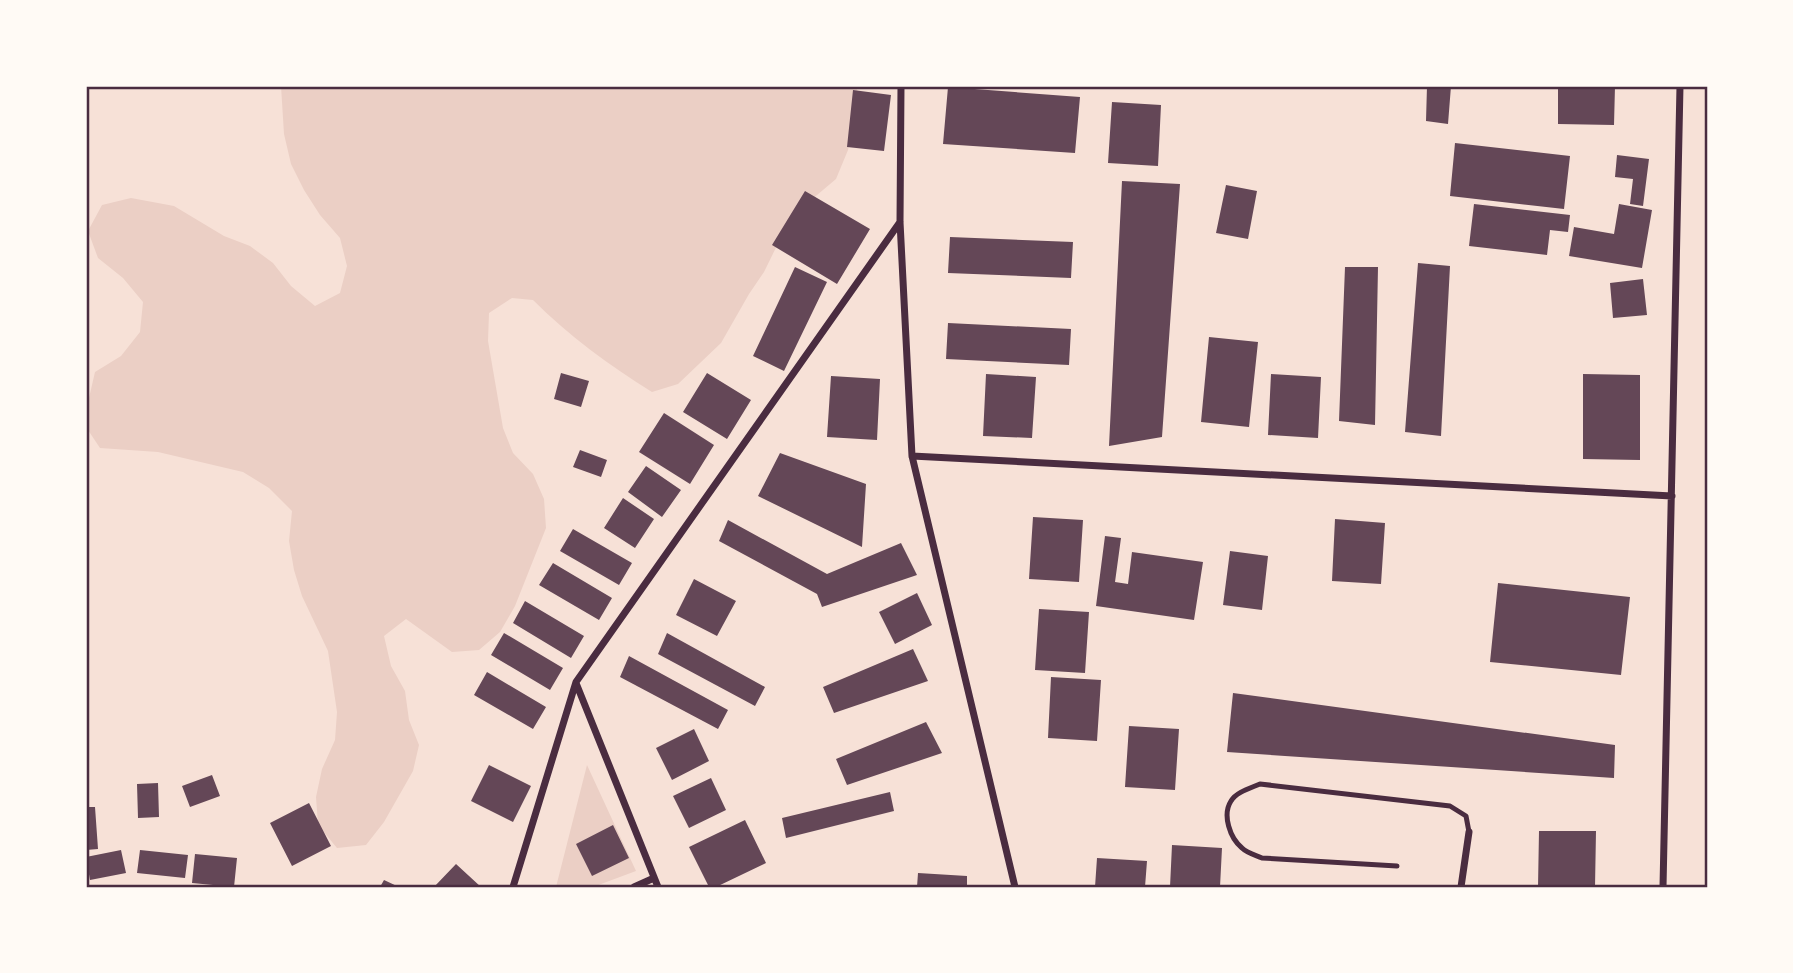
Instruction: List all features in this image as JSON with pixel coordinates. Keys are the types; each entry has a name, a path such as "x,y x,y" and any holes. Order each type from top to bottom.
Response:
{"street":[{"path":"901,86 901,222 912,456 1015,887"},
{"path":"1663,887 1680,86"},
{"path":"513,887 576,682 901,222"},
{"path":"912,456 1672,496"},
{"path":"576,682 658,887"},
{"path":"1461,887 1469,832"},
{"path":"634,887 654,878"}],"lane":[{"path":"1397,866 1262,858 1244,850 1236,842 1226,814 1232,799 1261,784 1450,806 1466,816 1469,832"}],"shaded area":[{"path":"281,86 855,86 859,93 848,150 836,179 791,217 764,272 721,343 678,384 652,392 590,349 533,300 512,298 489,313 488,341 503,428 513,453 533,474 544,499 546,528 515,606 500,632 479,650 452,652 406,619 384,636 391,666 405,691 409,720 419,745 413,771 384,822 366,845 337,848 318,825 316,797 322,769 335,740 337,712 328,651 302,596 294,570 289,541 292,511 269,488 243,472 158,452 100,448 86,427 86,411 95,372 121,356 140,332 143,302 123,278 98,258 88,231 102,205 131,198 174,206 224,236 250,246 273,263 291,286 315,306 340,293 347,266 340,238 320,215 291,164 284,134"},
{"path":"587,765 636,871 593,887 556,887"}],"building":[{"path":"1427,86 1451,86 1448,124 1426,121"},
{"path":"1558,86 1615,86 1614,125 1558,124"},
{"path":"948,87 1080,97 1075,153 943,144"},
{"path":"853,90 891,95 884,151 847,147"},
{"path":"1112,102 1161,105 1158,166 1108,163"},
{"path":"1455,143 1570,156 1564,209 1450,196"},
{"path":"1617,155 1649,159 1643,206 1630,204 1633,179 1615,177"},
{"path":"1122,181 1180,184 1162,437 1109,446"},
{"path":"1226,185 1257,191 1248,239 1216,233"},
{"path":"805,191 870,229 837,284 772,245"},
{"path":"1474,204 1570,215 1568,232 1550,230 1547,255 1469,246"},
{"path":"1619,204 1652,210 1642,268 1569,256 1574,227 1614,234"},
{"path":"950,237 1073,242 1071,278 948,273"},
{"path":"1418,263 1450,266 1441,436 1405,432"},
{"path":"795,267 827,282 784,371 753,356"},
{"path":"1345,267 1378,267 1375,425 1339,421"},
{"path":"1643,279 1647,315 1613,318 1610,283"},
{"path":"948,323 1071,329 1069,365 946,359"},
{"path":"1209,337 1258,342 1249,427 1201,422"},
{"path":"561,373 589,381 581,407 554,399"},
{"path":"707,373 751,400 727,439 683,412"},
{"path":"986,374 1036,377 1032,438 983,436"},
{"path":"1271,374 1321,377 1318,438 1268,435"},
{"path":"1583,374 1640,375 1640,460 1583,459"},
{"path":"831,376 880,379 877,440 827,437"},
{"path":"664,413 714,445 690,484 639,452"},
{"path":"580,450 607,460 601,477 573,467"},
{"path":"780,453 866,484 862,547 758,496"},
{"path":"646,466 681,490 662,517 628,492"},
{"path":"623,498 654,519 635,548 604,528"},
{"path":"1033,517 1083,520 1079,582 1029,579"},
{"path":"1335,519 1385,523 1381,584 1332,581"},
{"path":"728,520 827,574 901,543 917,575 822,607 817,594 719,541"},
{"path":"573,529 632,563 619,585 560,551"},
{"path":"1105,536 1121,538 1115,582 1128,584 1132,552 1203,562 1194,620 1096,606"},
{"path":"1230,551 1268,556 1262,610 1223,605"},
{"path":"553,563 612,598 599,620 539,585"},
{"path":"694,579 736,601 717,636 676,615"},
{"path":"1498,583 1630,597 1621,675 1490,662"},
{"path":"917,593 932,625 895,644 879,612"},
{"path":"525,601 584,636 571,658 513,623"},
{"path":"1039,609 1089,612 1085,673 1035,670"},
{"path":"504,633 563,668 550,690 491,655"},
{"path":"667,633 765,687 755,706 658,654"},
{"path":"913,649 928,681 834,713 823,687"},
{"path":"629,656 728,710 718,729 620,677"},
{"path":"487,672 546,707 533,729 474,695"},
{"path":"1051,677 1101,680 1097,741 1048,738"},
{"path":"1233,693 1615,745 1614,778 1227,752"},
{"path":"926,722 942,753 847,785 836,759"},
{"path":"1129,726 1179,729 1175,790 1125,787"},
{"path":"694,729 709,761 672,780 656,748"},
{"path":"489,765 531,786 513,822 471,801"},
{"path":"212,775 220,796 190,807 182,786"},
{"path":"711,778 726,810 689,828 673,796"},
{"path":"158,783 159,817 138,818 137,784"},
{"path":"890,792 894,811 786,838 782,818"},
{"path":"309,803 331,846 292,866 270,823"},
{"path":"86,807 95,807 98,849 86,850"},
{"path":"745,820 766,863 716,887 709,887 689,847"},
{"path":"613,825 629,858 592,876 576,844"},
{"path":"1539,831 1596,831 1595,887 1538,887"},
{"path":"1172,845 1222,848 1220,887 1170,887"},
{"path":"121,850 126,873 90,880 86,857"},
{"path":"140,850 188,855 185,878 137,873"},
{"path":"195,854 237,858 234,887 192,883"},
{"path":"1097,858 1147,861 1145,887 1095,887"},
{"path":"456,864 481,887 434,887"},
{"path":"918,873 967,876 967,887 917,887"},
{"path":"384,880 399,887 380,887"}]}
